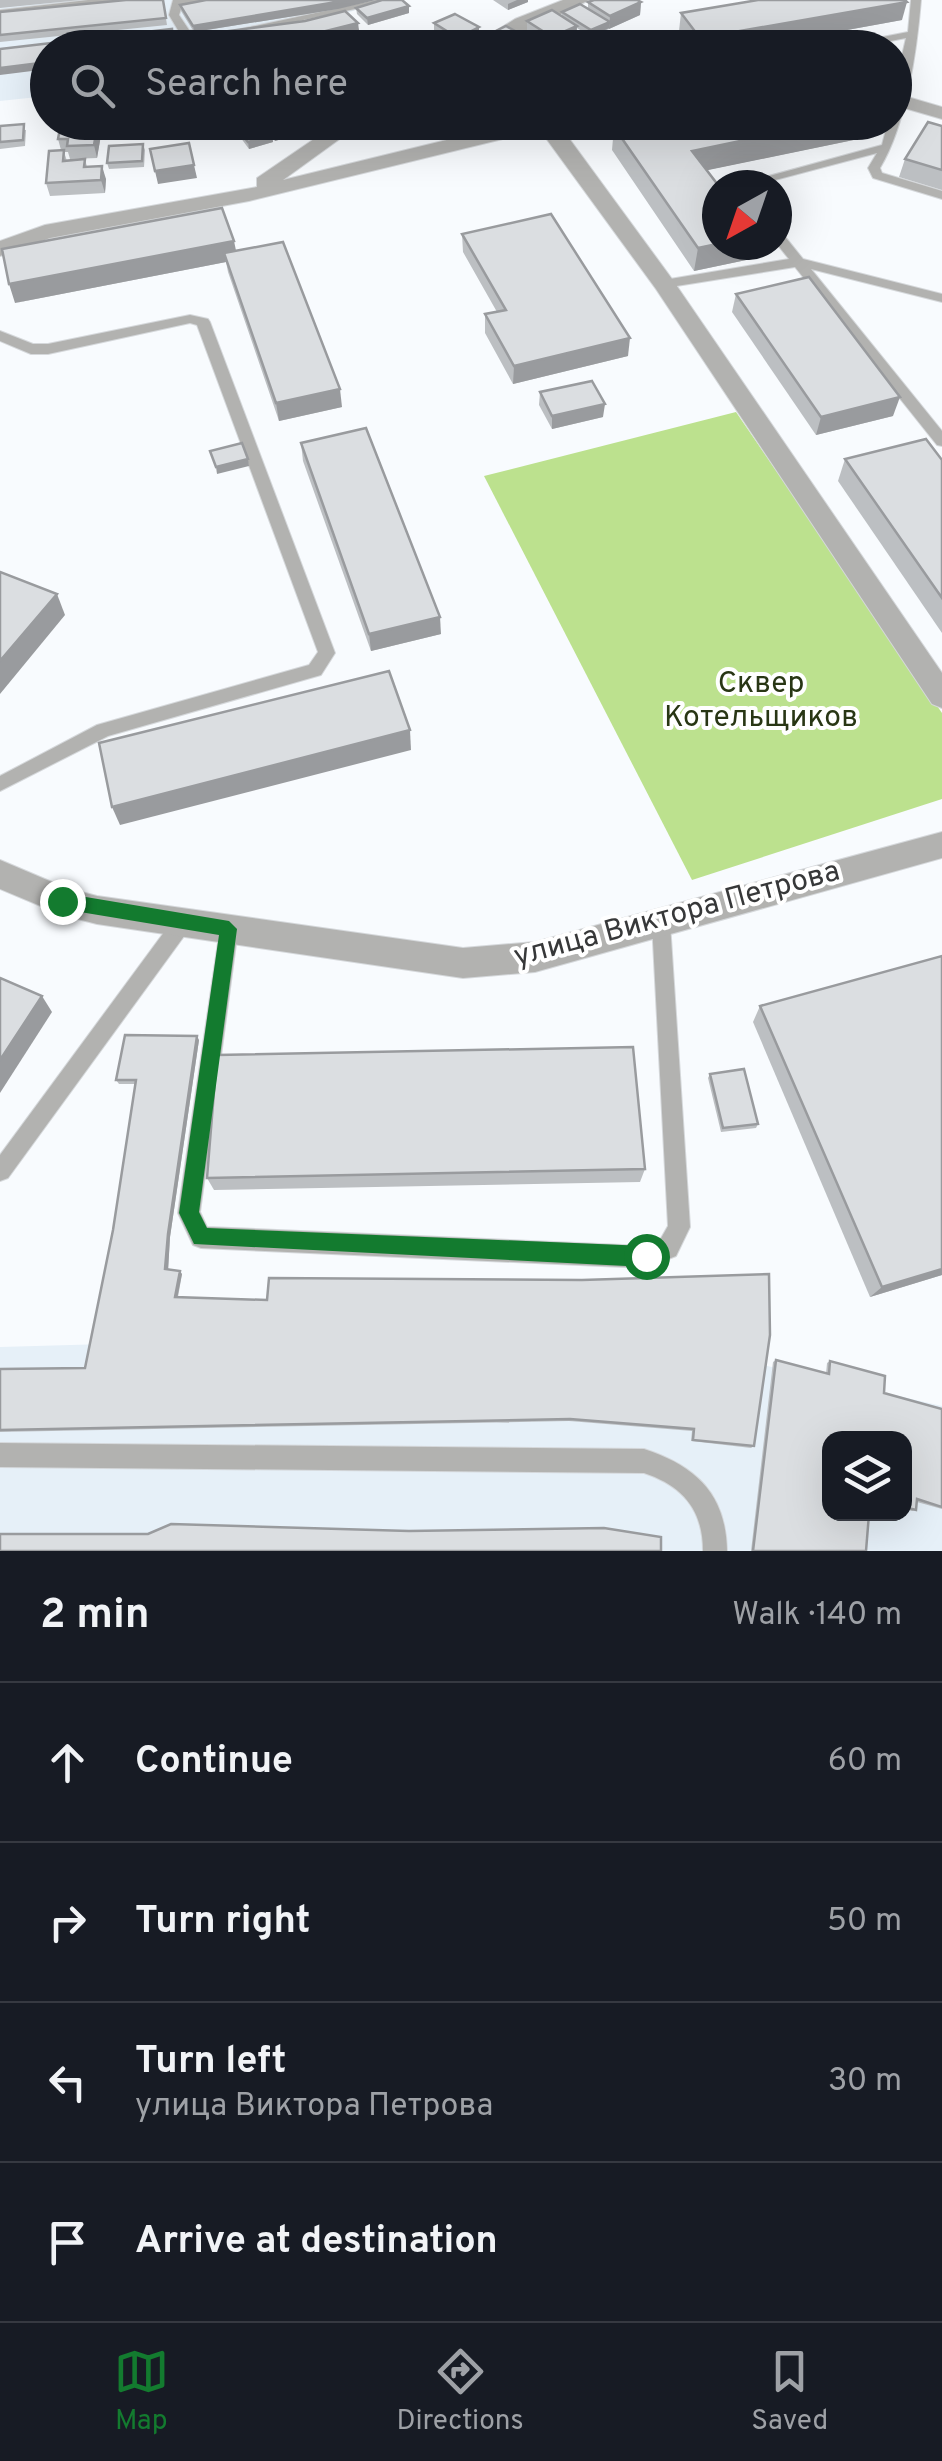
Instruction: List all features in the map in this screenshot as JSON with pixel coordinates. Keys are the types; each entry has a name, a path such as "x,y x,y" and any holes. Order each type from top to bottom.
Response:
{"street":[{"path":"510,30 580,0"},
{"path":"912,111 942,114"},
{"path":"249,195 327,140"},
{"path":"0,249 45,232 249,195 476,140"},
{"path":"558,140 664,284 942,696"},
{"name":"улица Виктора Петрова","path":"0,874 62,901 463,963 535,957 942,844"}],"lane":[{"path":"0,13 118,0"},
{"path":"179,30 174,15 177,2 216,0"},
{"path":"241,30 324,17 392,0"},
{"path":"912,42 916,0"},
{"path":"888,140 874,168 877,174 942,195"},
{"path":"792,171 886,146"},
{"path":"792,255 942,441"},
{"path":"664,284 798,262 942,298"},
{"path":"0,336 31,349 48,349 190,319 203,322 328,652 315,670 103,730 0,784"},
{"path":"1,1171 183,922"},
{"path":"229,929 189,1213 201,1237 646,1256 668,1248 679,1227 660,923"},
{"path":"0,1455 644,1461 672,1472 700,1496 712,1515 715,1551"}],"shaded area":[{"path":"0,0 383,0 301,30 30,30 30,98 0,101"},
{"path":"610,1330 942,1406 942,1551 0,1551 0,1347"}],"green space":[{"name":"Сквер Котельщиков","path":"736,412 942,713 942,799 692,880 484,476"}],"building":[{"path":"163,0 166,18 0,35 0,12"},
{"path":"206,0 348,0 193,26 180,5"},
{"path":"382,0 402,0 409,6 367,18 356,8"},
{"path":"758,0 907,2 746,30 694,30 681,13"},
{"path":"588,2 641,2 610,16"},
{"path":"580,4 610,22 591,30 562,12"},
{"path":"552,10 577,26 541,30 527,21"},
{"path":"345,11 358,23 330,30 236,30"},
{"path":"455,14 479,27 445,30 434,23"},
{"path":"30,46 30,64 0,68 0,49"},
{"path":"928,122 942,126 942,170 905,159"},
{"path":"24,124 23,140 0,142 0,126"},
{"path":"68,140 95,140 94,145 67,146"},
{"path":"623,140 745,140 692,151 707,170 702,170 702,247 698,248"},
{"path":"189,143 194,165 155,171 150,149"},
{"path":"143,144 142,161 107,163 109,146"},
{"path":"64,150 63,161 85,159 84,167 102,166 101,180 46,183 49,151"},
{"path":"222,208 234,241 9,284 2,249"},
{"path":"551,214 630,338 514,366 485,314 506,310 462,234"},
{"path":"283,242 340,389 276,403 224,253"},
{"path":"809,277 900,397 821,417 736,294"},
{"path":"592,381 605,404 552,416 540,392"},
{"path":"366,428 440,617 369,634 301,443"},
{"path":"926,439 942,460 942,598 845,459"},
{"path":"242,443 248,459 216,467 210,451"},
{"path":"0,572 57,594 0,661"},
{"path":"389,671 410,730 112,807 99,743"},
{"path":"942,956 942,1269 882,1287 760,1006"},
{"path":"0,978 42,996 0,1060"},
{"path":"125,1035 197,1036 165,1269 180,1271 175,1297 267,1300 269,1278 582,1280 769,1274 770,1335 754,1446 693,1440 694,1429 570,1419 0,1430 0,1369 85,1368 113,1230 136,1080 116,1080"},
{"path":"633,1047 645,1169 207,1178 217,1055"},
{"path":"744,1069 758,1124 723,1128 710,1074"},
{"path":"776,1360 829,1374 830,1361 885,1376 884,1393 942,1409 942,1507 917,1499 916,1510 912,1509 912,1431 822,1431 822,1521 868,1521 866,1551 753,1551"},
{"path":"171,1524 409,1531 604,1528 661,1537 661,1551 0,1551 0,1534 148,1534"}],"route":[{"path":"62,901 97,910 229,929 189,1213 194,1230 201,1237 646,1256"}]}
